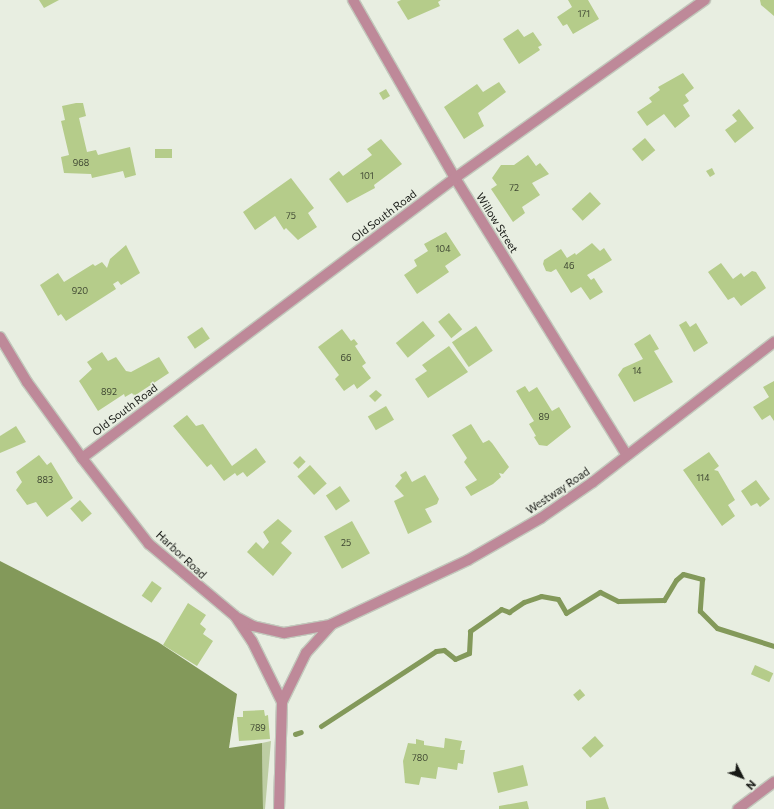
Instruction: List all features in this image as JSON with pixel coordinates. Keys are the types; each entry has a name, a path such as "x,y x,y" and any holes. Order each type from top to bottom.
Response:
{"street":[{"name":"Willow Street","path":"353,0 455,178 627,455"},
{"name":"Old South Road","path":"82,458 455,178 705,0"},
{"name":"Harbor Road","path":"0,337 27,382 82,458 150,544 234,616 252,641 282,702 279,809"},
{"name":"Westway Road","path":"234,616 253,626 284,633 332,624 468,560 541,518 627,455 774,342"},
{"name":"Westway Road","path":"282,702 306,653 332,624"},
{"path":"738,809 774,782"}],"shaded area":[{"path":"0,561 158,642 237,694 229,748 262,743 263,809 0,809"},
{"path":"271,741 265,809 263,809 262,743"}],"building":[{"path":"39,0 59,0 44,8"},
{"path":"401,0 441,0 438,2 440,6 408,20 397,2"},
{"path":"568,0 588,0 599,19 573,34 567,24 563,26 557,17 572,7"},
{"path":"760,0 774,0 774,16 761,5"},
{"path":"518,29 524,37 533,32 542,45 538,47 540,50 519,64 503,39"},
{"path":"683,73 694,88 685,95 689,101 683,105 690,116 675,128 664,114 647,126 637,112 652,102 649,98 660,90 658,87"},
{"path":"499,82 506,92 478,113 484,126 464,139 444,107 477,84 483,92"},
{"path":"386,89 390,96 383,100 379,93"},
{"path":"83,103 86,116 79,118 87,152 96,150 98,155 130,147 136,175 125,178 123,171 92,178 91,174 64,173 61,157 69,155 61,121 65,120 62,106"},
{"path":"739,109 754,128 735,143 725,130 737,121 732,115"},
{"path":"645,138 655,150 642,161 632,149"},
{"path":"381,139 402,164 374,185 375,188 347,203 329,179 339,171 343,176 372,155 367,149"},
{"path":"155,149 172,149 172,158 155,158"},
{"path":"528,155 536,166 540,163 549,174 532,183 540,195 522,207 525,213 513,222 491,189 497,185 492,178 501,165 514,165"},
{"path":"712,168 715,174 710,177 706,171"},
{"path":"291,178 314,208 308,213 317,227 298,240 286,228 284,230 275,216 255,230 243,212"},
{"path":"590,192 601,204 583,221 572,209"},
{"path":"446,232 461,255 445,266 449,272 417,294 404,275 417,266 414,260 428,251 424,244"},
{"path":"592,243 600,251 604,248 612,260 587,275 591,280 594,278 603,292 590,300 581,287 571,293 556,269 551,272 546,271 543,264 544,260 561,249 567,258 575,253 576,255"},
{"path":"126,245 140,273 121,285 118,281 113,284 116,289 66,321 61,314 58,316 40,285 58,273 64,282 93,264 95,266 102,262 107,268 110,259"},
{"path":"721,263 733,279 741,273 744,277 752,271 756,272 766,288 741,306 734,297 728,300 708,272"},
{"path":"449,313 462,329 451,338 438,322"},
{"path":"423,321 435,336 408,358 396,343"},
{"path":"686,321 690,327 696,323 708,343 694,352 679,325"},
{"path":"476,326 493,351 469,367 452,342"},
{"path":"202,327 210,339 195,349 187,337"},
{"path":"342,329 351,341 354,339 358,344 355,346 366,363 362,366 371,378 357,389 354,384 344,391 335,379 339,375 318,347"},
{"path":"650,334 659,349 654,351 673,382 634,402 618,375 623,368 643,359 634,344"},
{"path":"449,346 468,372 428,398 415,379 427,371 422,365"},
{"path":"102,352 108,361 116,357 126,371 131,372 159,357 169,373 134,396 132,393 125,397 124,394 98,411 79,381 92,369 87,362"},
{"path":"774,381 774,421 770,415 762,420 753,407 769,397 763,387"},
{"path":"525,386 529,392 537,387 552,411 559,407 571,427 547,446 539,445 534,437 536,436 529,424 534,421 516,391"},
{"path":"376,390 382,395 375,402 369,396"},
{"path":"386,406 394,420 376,430 368,416"},
{"path":"187,415 196,426 203,424 232,466 256,448 266,462 247,477 243,472 237,476 235,473 224,481 211,464 207,467 173,426"},
{"path":"471,424 483,443 489,440 509,467 503,474 499,473 501,477 493,484 471,496 465,487 477,480 464,462 467,458 452,435"},
{"path":"16,426 26,442 0,453 0,436"},
{"path":"709,452 719,466 714,470 718,471 735,500 728,505 735,516 722,526 683,470"},
{"path":"39,455 47,465 51,462 73,498 47,517 36,502 27,505 16,490 22,482 16,472"},
{"path":"300,456 306,462 299,469 293,463"},
{"path":"310,465 327,484 314,495 297,476"},
{"path":"406,471 412,482 425,475 439,499 437,504 425,509 432,522 408,534 394,501 404,496 395,486 402,478 400,475"},
{"path":"756,480 770,499 760,507 757,503 751,506 741,491"},
{"path":"340,486 350,501 336,510 326,496"},
{"path":"80,500 92,514 82,522 70,509"},
{"path":"278,519 292,531 281,543 292,553 273,576 247,552 256,542 263,549 269,542 263,532"},
{"path":"352,521 370,553 342,569 324,537"},
{"path":"152,581 162,588 152,603 142,596"},
{"path":"188,603 206,615 200,624 206,629 203,634 213,641 197,666 163,645"},
{"path":"755,665 773,673 769,682 751,674"},
{"path":"580,689 585,695 578,701 573,695"},
{"path":"264,710 265,716 268,715 270,739 239,741 237,717 243,717 243,711"},
{"path":"595,736 604,746 590,758 582,748"},
{"path":"445,738 462,741 460,750 465,750 463,764 458,763 457,770 438,767 436,779 421,777 419,785 405,783 403,761 408,743 416,744 416,739 424,741 424,745 444,748"},
{"path":"523,765 528,785 498,793 493,772"},
{"path":"605,797 609,809 586,809 586,801"},
{"path":"527,801 529,809 499,809 499,806"}],"waterway":[{"path":"321,726 436,651 444,650 455,659 469,653 470,631 501,609 509,612 524,602 541,596 558,599 566,613 600,592 618,601 664,600 676,580 683,574 702,579 700,611 717,628 774,646"},
{"path":"295,734 301,732"}]}
